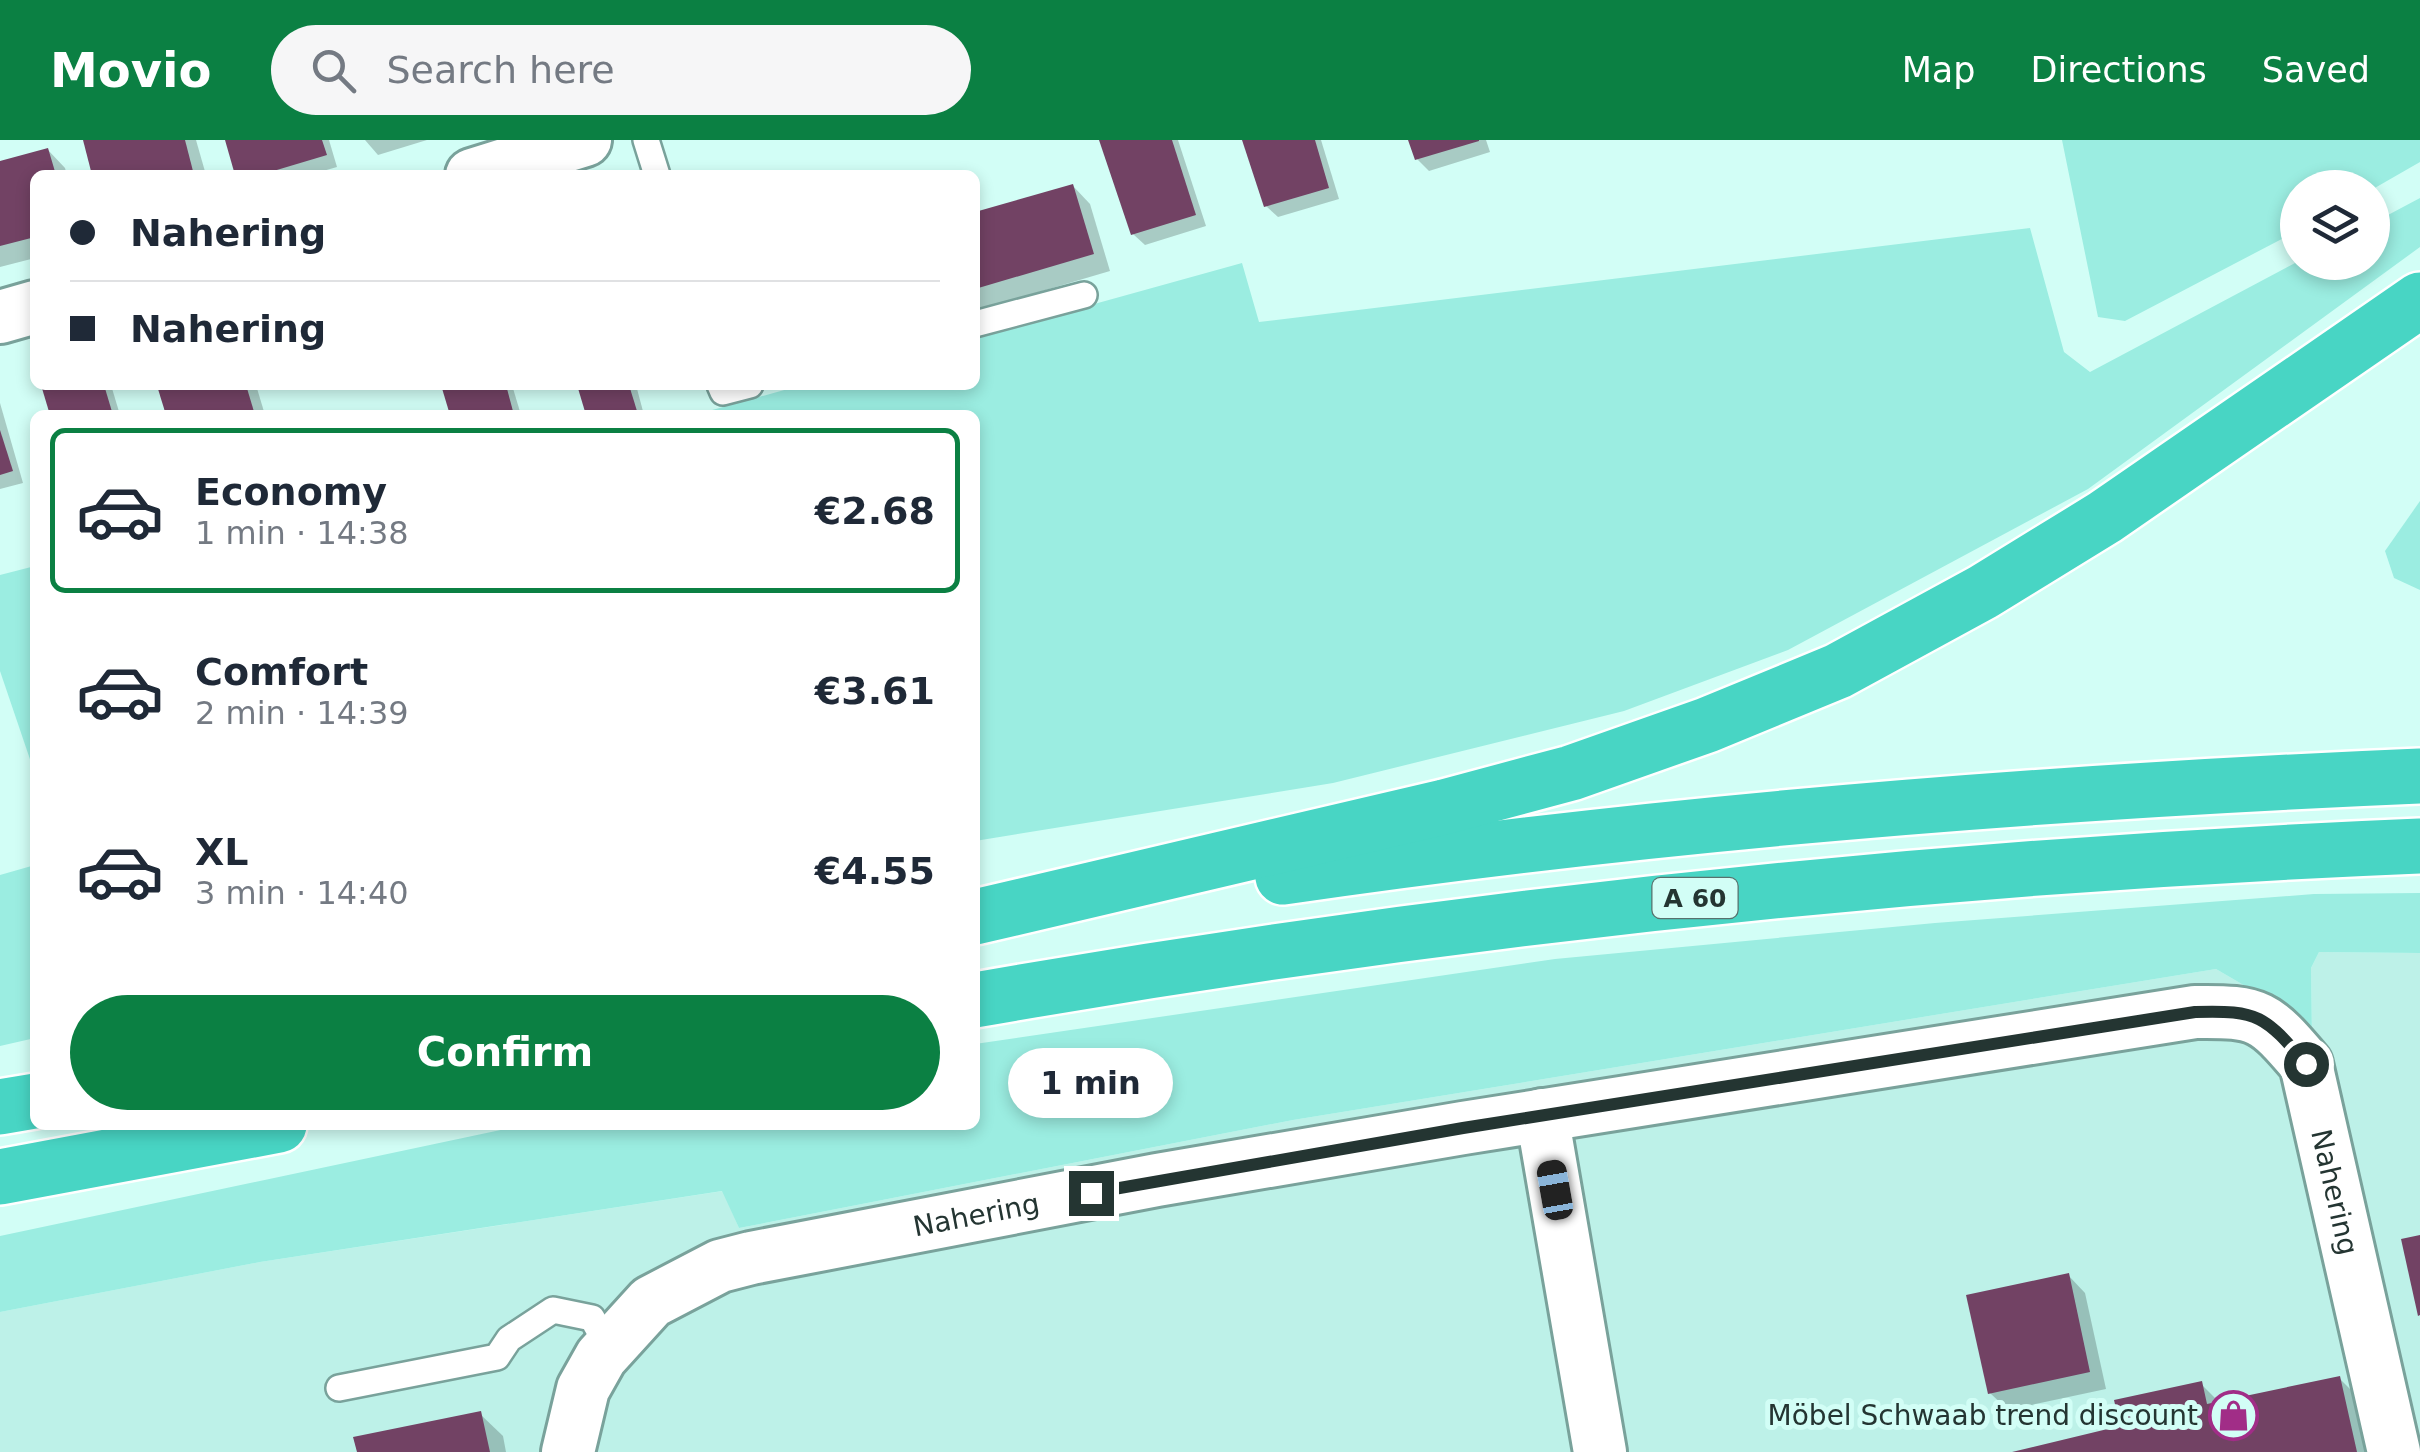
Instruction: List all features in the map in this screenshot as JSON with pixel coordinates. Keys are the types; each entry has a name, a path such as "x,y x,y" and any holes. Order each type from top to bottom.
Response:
{"highway":[{"path":"980,920 1571,773 1708,725 1838,672 1983,592 2105,517 2420,300"},
{"path":"980,920 1526,845 1768,820 2011,799 2420,776"},
{"name":"A 60","path":"980,999 1315,944 1778,889 2038,867 2420,846"},
{"path":"0,1107 30,1102"},
{"path":"0,1177 253,1130"}],"street":[{"path":"488,170 585,140"},
{"path":"0,317 30,308"},
{"name":"Nahering","path":"568,1452 582,1389 610,1348 650,1302 720,1266 750,1258 1157,1180 1542,1115 2195,1012 2238,1011 2273,1025 2306,1064 2394,1452"},
{"path":"1542,1115 1600,1452"}],"lane":[{"path":"646,140 655,170"},
{"path":"980,323 1084,295"},
{"path":"339,1388 497,1358 509,1339 553,1310 592,1318 610,1348"}],"shaded area":[{"path":"2062,140 2420,140 2420,162 2390,179 2390,170 2280,170 2280,240 2125,321 2098,317"},
{"path":"2420,198 2420,247 2390,269 2390,214"},
{"path":"2030,228 2064,352 2090,372 2280,271 2280,280 2375,280 2088,489 1788,650 1624,711 1333,783 980,840 980,410 712,410 784,390 980,390 980,336 1242,263 1259,322"},
{"path":"2420,501 2420,590 2394,578 2385,551"},
{"path":"30,567 30,759 0,671 0,575"},
{"path":"30,866 30,1039 0,1046 0,875"},
{"path":"2420,893 2420,953 2319,952 2311,968 2312,1039 2283,1008 2216,969 1293,1120 739,1228 722,1191 260,1262 0,1312 0,1236 500,1130 980,1130 980,1043 1555,959 1935,923 2314,894"},
{"path":"2319,952 2420,953 2420,1452 0,1452 0,1312 260,1262 723,1191 739,1228 1293,1120 2216,969 2283,1008 2312,1037 2311,968"}],"building":[{"path":"83,140 185,140 193,170 91,170"},
{"path":"225,140 322,140 327,155 277,170 234,170"},
{"path":"1099,140 1172,140 1196,215 1131,235"},
{"path":"1242,140 1315,140 1329,188 1264,207"},
{"path":"1408,140 1479,140 1479,141 1415,160"},
{"path":"48,148 55,170 30,170 30,238 0,246 0,161"},
{"path":"1073,184 1094,254 980,288 980,211"},
{"path":"42,390 106,390 112,410 48,410"},
{"path":"158,390 248,390 254,410 164,410"},
{"path":"442,390 507,390 513,410 448,410"},
{"path":"578,390 631,390 637,410 584,410"},
{"path":"0,430 13,471 0,475"},
{"path":"2420,1235 2420,1315 2418,1316 2401,1239"},
{"path":"2069,1273 2090,1372 1988,1394 1966,1295"},
{"name":"Möbel Schwaab trend discount","path":"2340,1376 2357,1452 2012,1452 2120,1426 2114,1400 2202,1381 2207,1404"},
{"path":"481,1411 490,1452 357,1452 353,1437"}],"place":[{"name":"Möbel Schwaab trend discount","path":"2233,1415"}],"route":[{"path":"1091,1193 1463,1128 2195,1012 2238,1011 2273,1025 2306,1064"}]}
